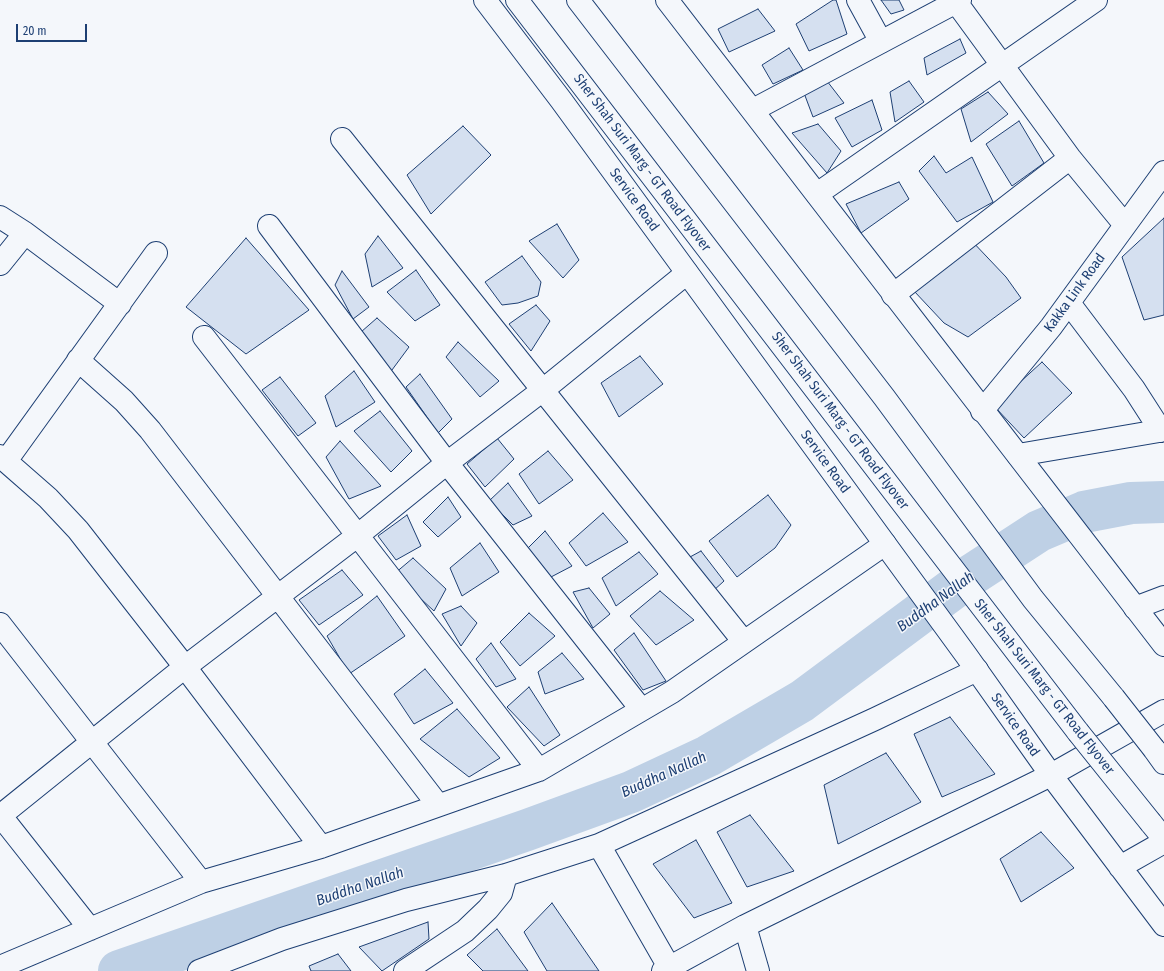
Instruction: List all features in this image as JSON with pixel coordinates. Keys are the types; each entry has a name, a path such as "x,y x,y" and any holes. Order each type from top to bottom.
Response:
{"main road":[{"name":"Service Road","path":"485,0 561,100 885,544 1051,775 1164,925"},
{"name":"Sher Shah Suri Marg - GT Road Flyover","path":"517,0 1078,732 1164,840"},
{"path":"578,0 884,397 1032,599 1164,763"},
{"path":"667,0 753,110 982,411 1018,455 1164,645"},
{"path":"858,0 881,42"},
{"path":"816,194 1096,0"},
{"path":"753,110 958,1 1002,66 1070,158 1125,224"},
{"path":"342,139 744,642"},
{"path":"893,295 1070,158"},
{"name":"Kakka Link Road","path":"982,411 1069,303 1164,172"},
{"path":"0,217 25,233 120,304"},
{"path":"269,226 446,463 641,709"},
{"path":"0,264 25,233"},
{"path":"156,253 120,304 3,458 48,498 78,530 321,847"},
{"path":"90,929 0,816 92,744 185,668 357,536 446,463 543,390 687,273"},
{"path":"1018,455 1163,431 1134,389 1069,303"},
{"path":"204,337 539,770"},
{"path":"78,360 124,401 150,430 438,805"},
{"path":"0,966 201,882 321,847 539,770 678,688 885,544"},
{"path":"1135,608 1164,597"},
{"path":"0,624 201,882"},
{"path":"200,971 282,939 406,900 506,875 599,845 875,719 971,663"},
{"path":"599,845 666,969 745,926 1051,775 1164,710"},
{"path":"1120,867 1164,840"},
{"path":"405,971 465,931 488,909 501,893 506,875"},
{"path":"745,926 758,971"}],"building":[{"path":"833,0 836,0 847,34 809,51 796,24"},
{"path":"881,0 899,0 904,10 891,14"},
{"path":"758,9 775,31 729,52 718,29"},
{"path":"960,39 966,53 927,75 924,58"},
{"path":"789,48 803,70 773,84 762,65"},
{"path":"827,81 844,103 813,117 804,93"},
{"path":"909,81 924,102 895,122 890,92"},
{"path":"988,92 1008,114 971,142 961,109"},
{"path":"872,100 882,130 852,147 835,118"},
{"path":"1019,121 1044,163 1012,186 986,144"},
{"path":"818,124 841,151 827,173 792,133"},
{"path":"463,126 491,155 431,214 407,175"},
{"path":"934,156 946,173 972,157 993,202 957,222 919,171"},
{"path":"899,182 909,199 861,233 846,204"},
{"path":"1164,218 1164,315 1144,320 1122,257"},
{"path":"557,224 579,260 563,278 529,241"},
{"path":"378,236 403,268 372,287 365,254"},
{"path":"246,238 309,310 246,354 186,307"},
{"path":"969,238 1006,277 1021,298 968,337 944,323 914,291"},
{"path":"522,256 541,282 538,296 518,303 502,305 485,282"},
{"path":"416,270 440,305 415,321 387,292"},
{"path":"342,271 369,307 353,319 335,285"},
{"path":"536,305 550,321 531,351 509,324"},
{"path":"377,318 409,347 389,374 361,332"},
{"path":"458,342 499,381 480,397 446,357"},
{"path":"640,356 663,384 619,417 601,383"},
{"path":"1042,362 1072,393 1024,438 994,406"},
{"path":"354,371 375,402 336,427 325,396"},
{"path":"420,374 452,419 438,433 406,387"},
{"path":"280,377 316,423 298,436 262,390"},
{"path":"380,411 412,451 391,472 354,431"},
{"path":"497,438 514,459 485,487 467,464"},
{"path":"340,441 381,486 349,499 326,457"},
{"path":"548,451 573,480 539,504 519,474"},
{"path":"508,483 532,516 513,525 489,501"},
{"path":"768,495 791,525 775,548 737,577 709,541"},
{"path":"448,497 461,517 438,537 423,522"},
{"path":"603,513 628,542 586,566 569,543"},
{"path":"407,515 421,546 396,560 378,536"},
{"path":"545,531 572,566 551,577 528,548"},
{"path":"480,543 499,572 462,596 450,568"},
{"path":"701,551 724,581 713,591 690,557"},
{"path":"639,552 658,574 616,606 602,578"},
{"path":"413,558 446,589 434,611 394,574"},
{"path":"342,570 363,595 319,625 299,600"},
{"path":"589,588 610,614 593,628 573,592"},
{"path":"660,591 694,620 656,645 630,616"},
{"path":"377,596 405,636 349,674 327,636"},
{"path":"461,606 477,623 461,646 442,614"},
{"path":"529,613 555,636 520,666 500,642"},
{"path":"634,633 666,681 643,690 614,650"},
{"path":"491,643 516,679 496,687 476,659"},
{"path":"562,653 584,679 545,694 538,672"},
{"path":"425,669 453,703 414,724 394,694"},
{"path":"529,687 560,735 544,746 507,707"},
{"path":"457,709 500,758 469,777 420,739"},
{"path":"950,717 995,774 942,797 914,734"},
{"path":"886,753 921,802 838,844 824,785"},
{"path":"750,815 794,871 747,887 717,832"},
{"path":"1041,832 1074,868 1021,902 1000,859"},
{"path":"696,840 732,903 694,918 653,864"},
{"path":"552,903 599,971 547,971 524,932"},
{"path":"428,922 429,939 382,971 359,947"},
{"path":"497,929 528,971 483,971 467,955"},
{"path":"338,954 351,971 311,971 309,966"}],"waterway":[{"name":"Buddha Nallah","path":"119,971 527,830 631,792 708,756 802,701 973,574 1039,531 1084,512 1131,503 1164,502"}]}
